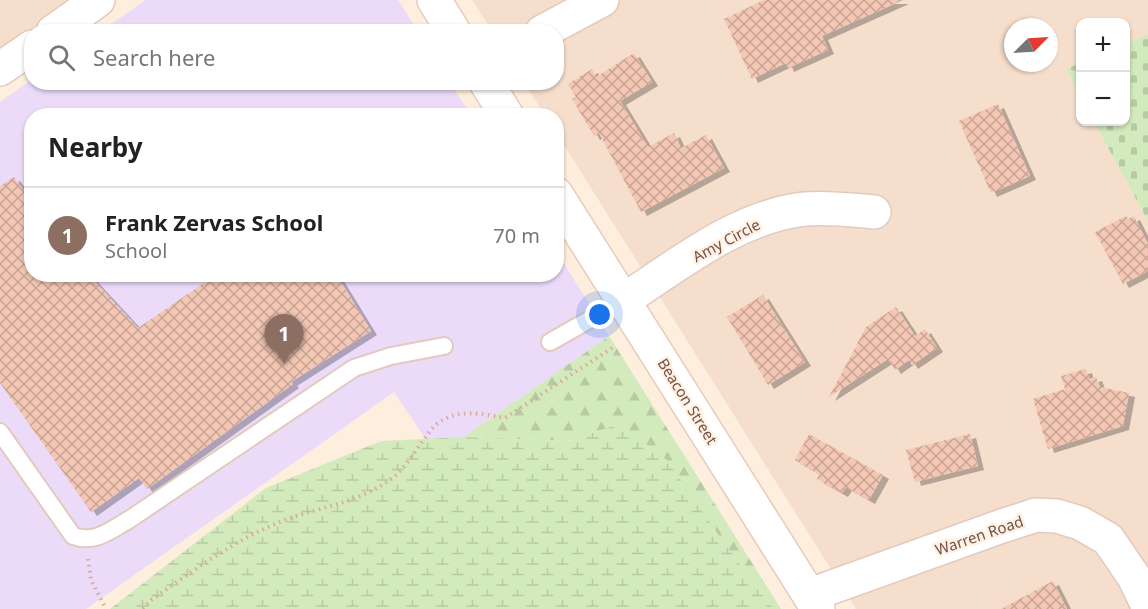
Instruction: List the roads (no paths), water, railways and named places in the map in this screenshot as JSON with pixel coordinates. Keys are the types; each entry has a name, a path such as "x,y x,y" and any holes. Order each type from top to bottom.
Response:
{"street":[{"path":"64,24 98,0"},
{"path":"434,0 449,24"},
{"path":"557,24 602,0"},
{"path":"0,69 24,52"},
{"path":"491,90 502,108"},
{"name":"Beacon Street","path":"564,206 814,602"},
{"name":"Amy Circle","path":"624,300 719,241 770,217 815,209 874,212"},
{"name":"Warren Road","path":"814,602 1002,526 1036,515 1057,516 1080,524 1108,539 1134,577 1148,606"}],"lane":[{"path":"550,342 624,300"},
{"path":"0,432 73,536 85,541 98,538 130,519 354,368 380,358 444,346"}],"place":[{"name":"Frank Zervas School","path":"284,364"}]}
